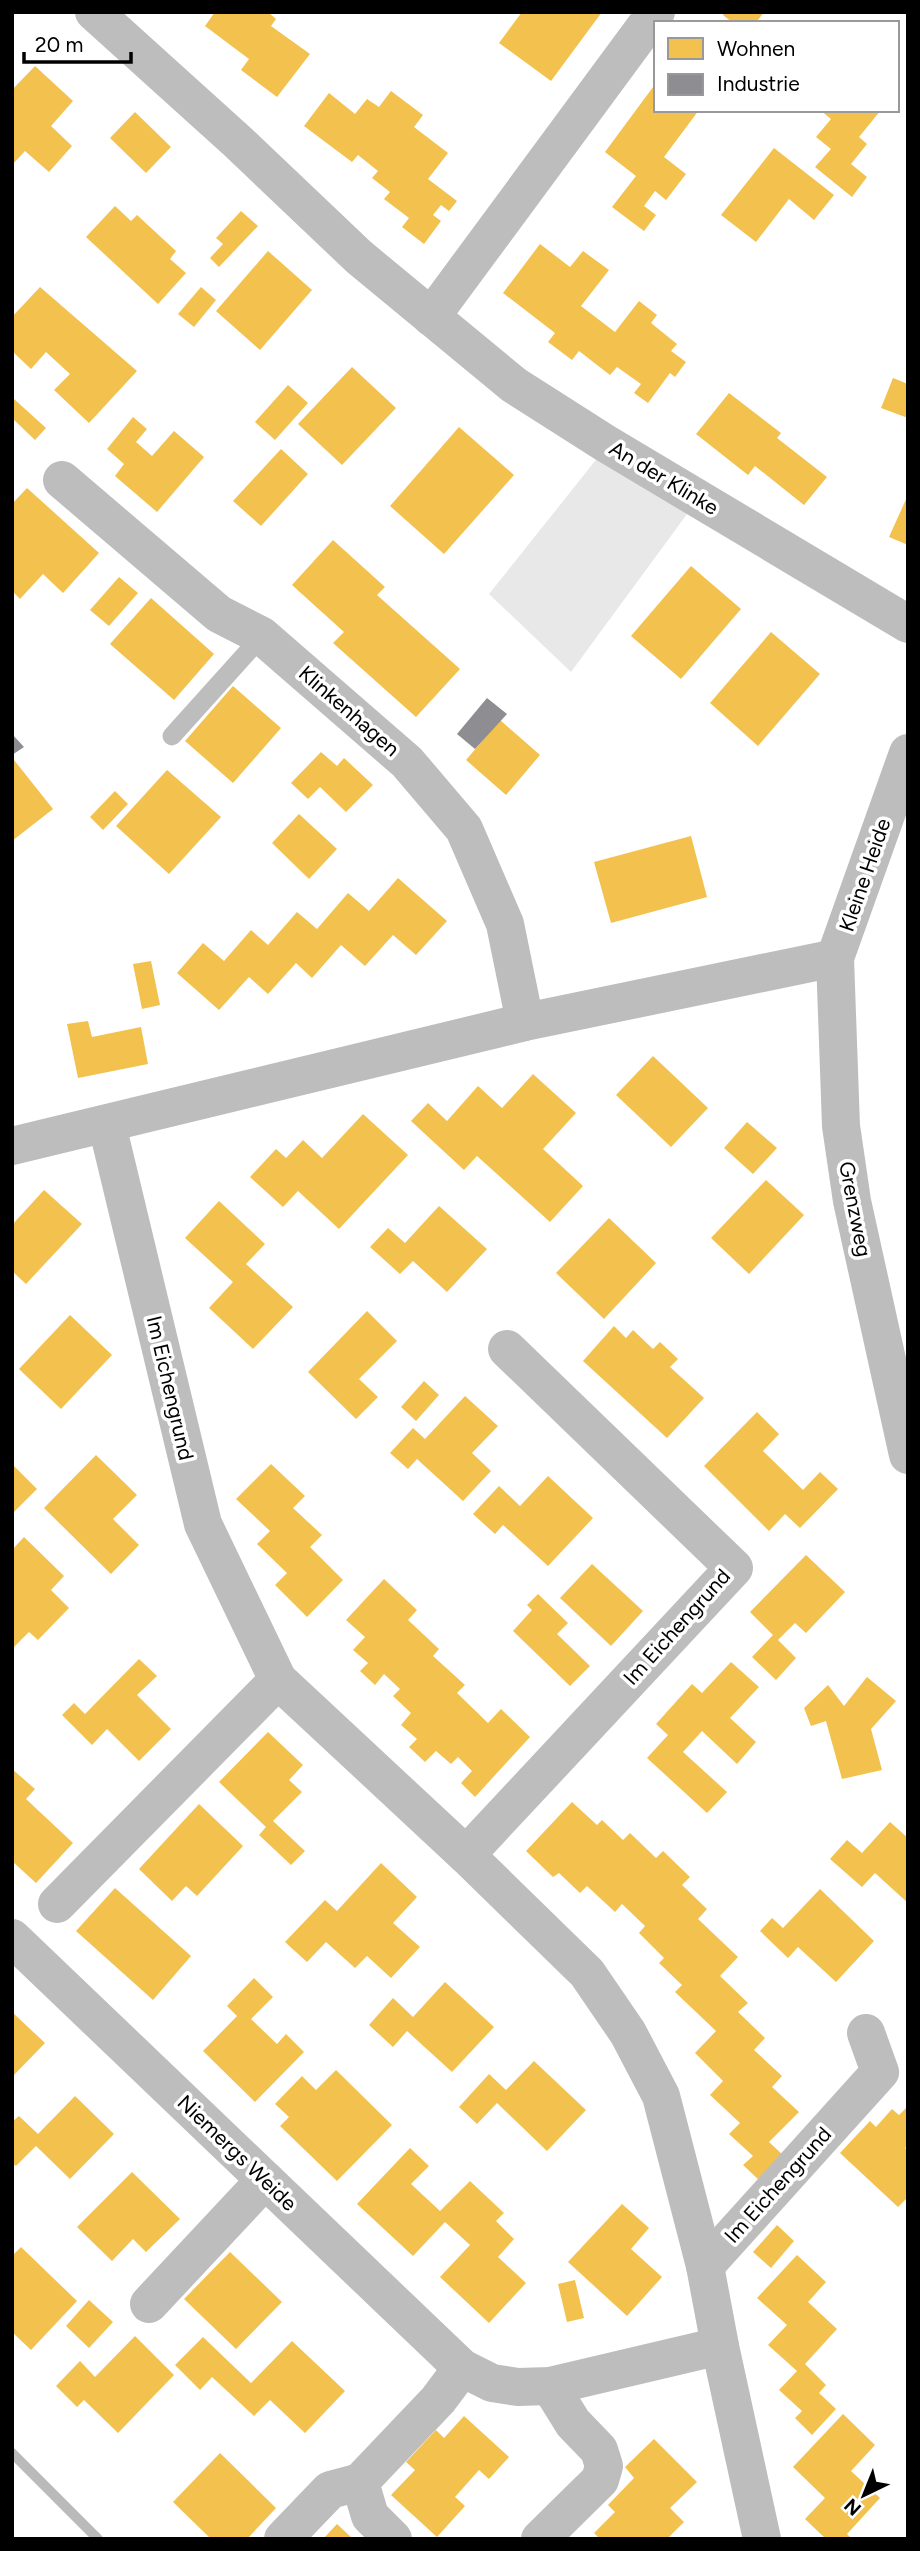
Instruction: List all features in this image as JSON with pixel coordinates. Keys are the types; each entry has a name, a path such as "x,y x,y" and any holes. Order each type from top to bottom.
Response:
{"street":[{"name":"An der Klinke","path":"94,12 238,142 359,257 514,385 593,436 908,624"},
{"path":"431,317 658,12"},
{"name":"Klinkenhagen","path":"62,480 219,614 262,636 407,762 464,830 505,924 525,1022"},
{"name":"Kleine Heide","path":"835,958 908,752"},
{"path":"12,1146 525,1022 835,958"},
{"name":"Grenzweg","path":"835,958 841,1126 848,1176 908,1455"},
{"name":"Im Eichengrund","path":"107,1125 203,1524 278,1680 467,1855 587,1973 628,2033 661,2096 705,2266 762,2539"},
{"name":"Im Eichengrund","path":"467,1855 734,1568 507,1349"},
{"path":"57,1904 278,1680"},
{"name":"Niemergs Weide","path":"14,1944 461,2368 492,2384 518,2387 550,2386 720,2346"},
{"name":"Im Eichengrund","path":"705,2266 880,2072 866,2033"},
{"path":"149,2304 265,2180"},
{"path":"283,2539 330,2490 360,2482 438,2400 461,2368"},
{"path":"540,2539 600,2480 604,2466 599,2450 573,2423 550,2386"},
{"path":"360,2482 369,2516 393,2539"}],"lane":[{"path":"172,736 262,636"}],"shaded area":[{"path":"603,451 690,510 571,672 489,594"}],"building: Wohnen":[{"path":"215,12 268,12 276,19 271,26 310,54 277,97 241,70 249,59 205,26"},
{"path":"522,12 602,12 551,81 499,43"},
{"path":"725,12 764,12 759,21 730,21 723,15"},
{"path":"35,66 73,101 51,126 72,146 49,172 25,151 12,165 12,90"},
{"path":"654,86 654,112 698,112 664,157 686,174 666,200 655,191 644,206 656,215 644,231 612,207 636,176 605,152"},
{"path":"391,91 423,115 414,127 448,153 428,179 457,201 449,211 441,205 433,215 441,221 424,244 402,227 409,218 384,199 390,192 372,178 378,171 358,155 352,162 304,126 329,93 355,114 367,99 379,107"},
{"path":"135,112 171,147 146,173 110,138"},
{"path":"822,112 879,112 859,137 867,144 851,164 867,177 852,197 815,167 831,149 816,137 831,119"},
{"path":"774,148 834,195 814,220 789,199 756,242 721,215"},
{"path":"115,206 131,221 137,215 176,251 170,259 186,273 158,304 86,237"},
{"path":"241,211 258,226 219,267 210,258 223,244 216,238"},
{"path":"540,244 570,267 583,251 609,270 581,306 615,332 639,301 657,315 651,323 677,344 671,351 686,362 675,377 670,373 648,403 634,393 641,384 617,367 610,375 579,351 572,360 548,342 555,333 503,293"},
{"path":"268,251 312,290 260,350 216,311"},
{"path":"40,287 137,371 89,423 54,390 70,374 46,352 31,369 12,351 12,317"},
{"path":"201,287 216,300 194,327 178,314"},
{"path":"352,367 396,408 342,465 298,424"},
{"path":"893,378 908,384 908,418 881,408"},
{"path":"288,385 308,403 275,440 255,422"},
{"path":"729,393 781,433 777,438 827,477 804,505 755,466 748,475 696,434"},
{"path":"14,399 46,428 35,440 12,418"},
{"path":"133,417 147,429 136,442 152,456 174,431 204,457 157,512 115,476 124,464 107,449"},
{"path":"459,427 514,475 444,554 390,506"},
{"path":"281,449 308,474 261,526 233,501"},
{"path":"27,488 99,553 63,593 43,574 20,599 12,591 12,504"},
{"path":"908,495 908,545 889,537"},
{"path":"333,540 385,587 377,595 460,669 416,717 333,643 344,632 292,585"},
{"path":"691,566 741,609 681,679 631,636"},
{"path":"119,577 138,593 109,626 90,610"},
{"path":"151,598 214,654 174,700 110,644"},
{"path":"771,632 820,674 758,746 710,703"},
{"path":"233,686 281,728 233,783 185,741"},
{"path":"500,720 540,755 506,795 466,760"},
{"path":"321,752 337,766 344,758 373,785 346,812 320,787 308,799 291,783"},
{"path":"14,760 53,809 12,841 12,762"},
{"path":"167,770 221,817 169,874 116,826"},
{"path":"115,791 128,804 103,830 90,817"},
{"path":"299,814 337,849 309,879 272,843"},
{"path":"691,836 707,897 611,923 594,862"},
{"path":"398,878 447,921 416,955 393,935 365,966 341,945 312,978 296,963 268,994 249,977 219,1010 177,973 203,943 224,961 251,930 268,945 297,912 317,929 348,893 369,911"},
{"path":"151,961 160,1005 142,1009 133,964"},
{"path":"88,1021 92,1037 141,1027 148,1064 78,1078 67,1024"},
{"path":"653,1056 708,1108 671,1147 616,1095"},
{"path":"533,1074 576,1113 543,1149 583,1186 550,1222 477,1156 464,1170 411,1121 428,1103 447,1121 478,1086 502,1108"},
{"path":"363,1114 408,1155 339,1229 298,1191 283,1207 250,1177 276,1149 286,1158 303,1140 322,1158"},
{"path":"747,1122 777,1148 753,1174 724,1148"},
{"path":"766,1180 804,1215 749,1274 711,1238"},
{"path":"44,1190 82,1224 26,1284 12,1271 12,1225"},
{"path":"219,1201 265,1244 246,1264 293,1307 253,1349 209,1308 233,1282 185,1238"},
{"path":"439,1206 487,1249 447,1292 413,1261 400,1274 370,1247 388,1228 405,1243"},
{"path":"609,1218 656,1263 604,1319 556,1273"},
{"path":"367,1311 397,1341 359,1379 378,1397 356,1419 308,1372"},
{"path":"70,1315 112,1355 61,1409 19,1369"},
{"path":"614,1326 626,1338 633,1330 653,1349 660,1342 678,1359 670,1367 704,1398 667,1438 583,1361"},
{"path":"424,1381 439,1395 416,1421 401,1407"},
{"path":"465,1396 498,1426 472,1453 491,1471 463,1501 417,1459 408,1469 390,1453 413,1428 425,1439"},
{"path":"757,1412 779,1434 763,1451 803,1490 820,1472 838,1489 800,1528 785,1514 769,1531 704,1466"},
{"path":"96,1455 137,1495 113,1519 139,1545 111,1574 44,1508"},
{"path":"12,1464 37,1489 12,1514"},
{"path":"271,1464 305,1496 293,1508 322,1535 310,1547 343,1580 307,1617 275,1585 287,1573 257,1544 270,1531 236,1499"},
{"path":"548,1476 593,1518 548,1566 503,1525 495,1534 473,1514 499,1486 520,1506"},
{"path":"24,1537 64,1576 51,1590 69,1608 38,1640 29,1632 12,1649 12,1550"},
{"path":"806,1555 845,1592 806,1633 795,1623 778,1640 796,1658 776,1680 752,1657 773,1635 750,1612"},
{"path":"592,1564 643,1611 611,1646 560,1598"},
{"path":"384,1579 417,1610 408,1620 439,1649 433,1656 465,1685 457,1693 488,1723 501,1709 530,1737 475,1797 461,1783 472,1771 458,1757 451,1764 436,1751 425,1762 409,1747 417,1739 401,1725 411,1713 393,1696 400,1689 384,1674 375,1685 360,1671 368,1663 353,1650 365,1637 346,1620"},
{"path":"538,1594 568,1623 557,1634 590,1666 570,1686 513,1631 532,1610 527,1605"},
{"path":"139,1659 157,1676 137,1695 171,1729 139,1761 107,1729 92,1745 62,1715 74,1703 85,1714"},
{"path":"731,1662 759,1687 730,1718 756,1742 737,1764 702,1731 683,1752 727,1792 707,1813 647,1758 668,1735 656,1724 692,1684 702,1693"},
{"path":"867,1677 896,1701 871,1729 882,1770 842,1779 826,1721 811,1726 804,1708 828,1685 844,1706"},
{"path":"268,1732 303,1765 289,1780 302,1792 273,1821 305,1851 291,1865 259,1835 266,1827 219,1782"},
{"path":"12,1769 35,1789 26,1799 73,1843 36,1883 12,1861"},
{"path":"572,1802 597,1825 602,1820 623,1840 630,1833 656,1858 663,1851 690,1877 682,1885 707,1909 698,1919 738,1957 720,1976 748,2003 738,2012 765,2038 754,2050 782,2076 772,2087 799,2112 769,2142 784,2156 760,2181 743,2165 753,2156 729,2134 740,2123 710,2095 723,2081 695,2053 716,2031 675,1992 682,1985 659,1963 664,1958 639,1933 645,1926 622,1904 615,1912 587,1886 580,1893 559,1873 553,1877 526,1851"},
{"path":"199,1804 243,1846 197,1896 186,1886 172,1901 139,1869"},
{"path":"890,1822 908,1838 908,1903 875,1873 862,1887 830,1859 847,1840 862,1853"},
{"path":"381,1863 417,1897 393,1923 420,1947 391,1978 367,1956 355,1968 326,1942 307,1962 285,1942 325,1900 337,1911"},
{"path":"115,1888 191,1956 153,2000 76,1931"},
{"path":"820,1889 874,1941 836,1982 798,1947 788,1958 760,1931 772,1918 783,1928"},
{"path":"254,1978 273,1997 251,2019 277,2044 286,2034 304,2052 255,2102 203,2051 237,2016 227,2006"},
{"path":"445,1982 494,2027 452,2072 407,2031 393,2047 369,2025 393,1998 413,2017"},
{"path":"12,2012 45,2043 12,2077"},
{"path":"534,2061 586,2110 547,2151 497,2103 477,2124 459,2107 489,2074 506,2090"},
{"path":"336,2070 392,2125 337,2181 280,2126 289,2117 275,2104 302,2076 316,2090"},
{"path":"75,2096 114,2134 70,2179 36,2146 16,2166 12,2163 12,2122 19,2116 38,2134"},
{"path":"908,2106 908,2145 905,2148 908,2151 908,2197 898,2207 840,2153 870,2121 876,2127 892,2109 899,2115"},
{"path":"410,2148 429,2166 411,2184 440,2211 470,2181 504,2213 496,2221 514,2239 498,2257 526,2283 489,2323 440,2277 470,2245 445,2222 413,2256 357,2204"},
{"path":"132,2172 180,2219 146,2252 133,2239 112,2261 77,2227"},
{"path":"622,2204 649,2228 631,2249 662,2277 627,2316 568,2262"},
{"path":"777,2225 794,2241 771,2268 753,2252"},
{"path":"21,2247 77,2301 31,2350 12,2332 12,2256"},
{"path":"230,2252 282,2302 236,2349 184,2299"},
{"path":"797,2255 826,2282 808,2302 837,2329 805,2364 826,2385 819,2393 836,2409 812,2435 795,2418 802,2411 779,2390 797,2371 768,2345 787,2325 757,2298"},
{"path":"575,2280 584,2318 567,2322 558,2284"},
{"path":"89,2300 113,2322 89,2348 66,2326"},
{"path":"135,2336 174,2375 118,2433 84,2400 77,2407 56,2386 80,2361 95,2377"},
{"path":"203,2337 251,2383 292,2341 345,2391 305,2433 270,2400 254,2416 212,2377 200,2390 175,2365"},
{"path":"843,2414 875,2445 851,2471 880,2498 847,2534 852,2539 826,2539 805,2519 825,2498 793,2467"},
{"path":"464,2416 509,2457 489,2479 479,2470 455,2497 465,2506 437,2537 391,2495 415,2470 406,2462 436,2430 444,2438"},
{"path":"654,2439 697,2482 670,2508 684,2522 667,2539 600,2539 594,2533 615,2512 608,2505 634,2478 625,2467"},
{"path":"220,2453 276,2508 247,2539 211,2539 173,2502"},
{"path":"337,2524 353,2539 323,2539"}],"building: Industrie":[{"path":"487,698 507,714 475,749 457,734"},
{"path":"12,734 24,747 12,755"}],"waterway":[{"path":"12,2453 98,2539"}]}
